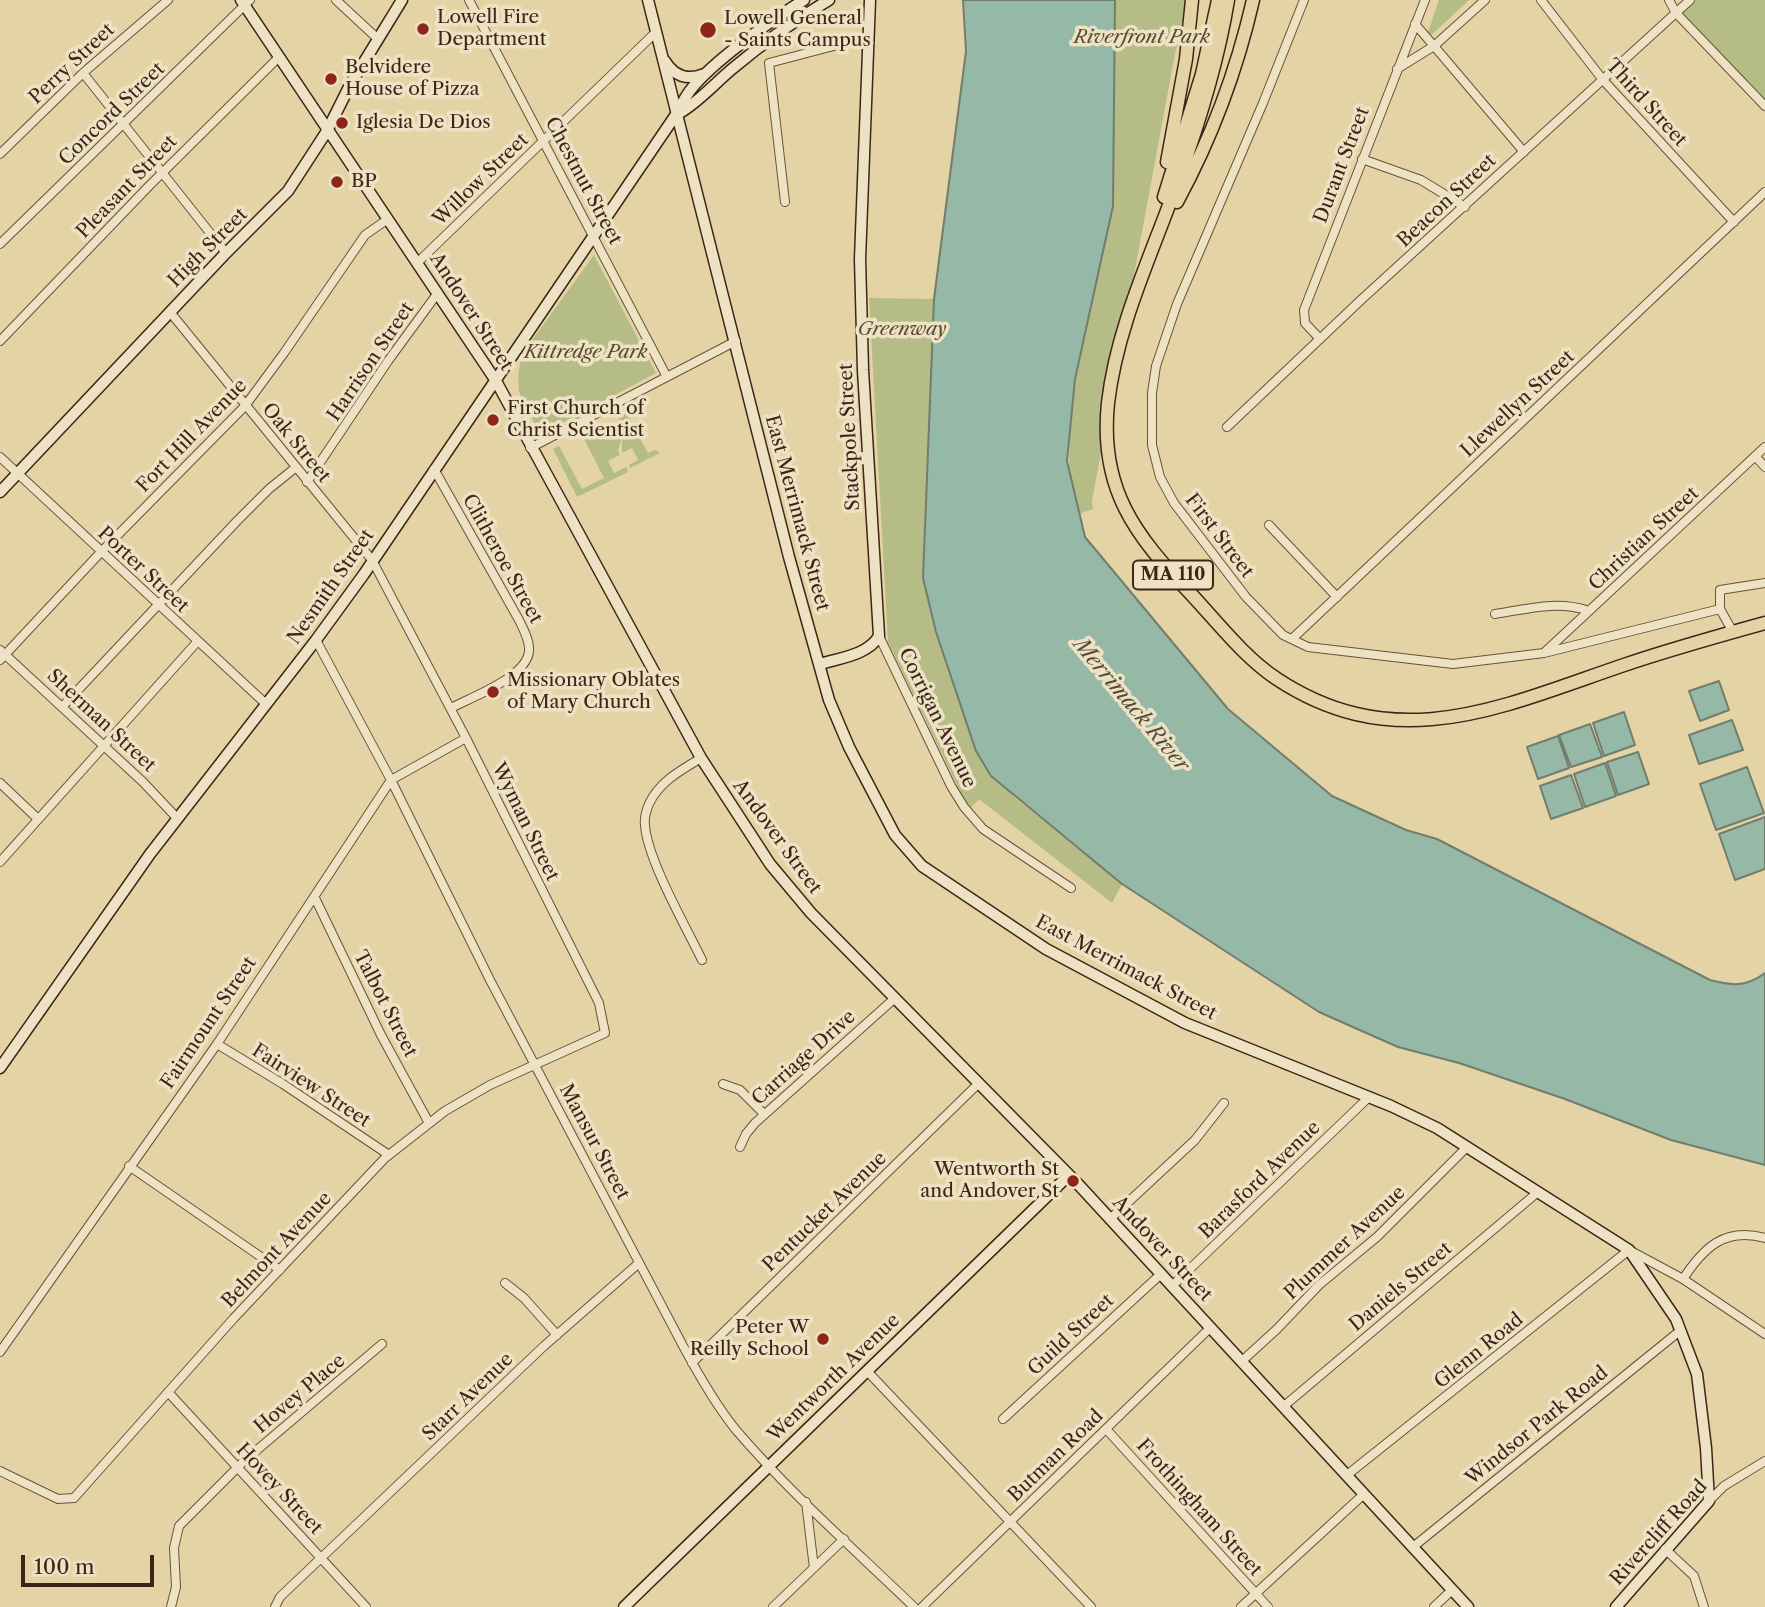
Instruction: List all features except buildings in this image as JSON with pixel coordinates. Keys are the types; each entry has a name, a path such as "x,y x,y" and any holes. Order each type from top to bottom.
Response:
{"main road":[{"name":"MA 110","path":"1192,0 1182,88 1149,255 1119,349 1109,401 1108,451 1115,487 1129,520 1160,562 1246,652 1274,677 1316,701 1349,712 1395,720 1447,718 1510,705 1626,664 1765,623"},
{"path":"1149,255 1169,177 1202,74 1218,0"},
{"path":"1149,255 1179,179 1204,103 1228,0"},
{"name":"MA 110","path":"1149,255 1209,136 1233,73 1253,0"}],"street":[{"name":"Perry Street","path":"0,154 83,73 168,0"},
{"path":"336,0 378,39"},
{"name":"High Street","path":"0,492 288,191 327,131 350,85 402,0"},
{"name":"East Merrimack Street","path":"648,0 789,557 829,699 869,788 895,835 922,866 1046,949 1185,1023 1437,1128 1629,1250 1676,1319 1696,1374 1706,1448 1709,1501"},
{"name":"Nesmith Street","path":"0,1068 80,951 177,818 316,640 496,381 689,93 710,71 754,34 804,0"},
{"name":"Nesmith Street","path":"676,116 696,103 730,70 763,45 830,0"},
{"name":"First Street","path":"1304,0 1169,327 1155,374 1151,429 1154,460 1174,503 1245,597 1283,635 1308,647 1453,664 1544,653 1720,609"},
{"name":"Durant Street","path":"1320,339 1306,323 1304,310 1425,0"},
{"path":"1396,70 1434,46 1485,0"},
{"name":"Third Street","path":"1541,0 1603,80 1734,222"},
{"path":"1669,0 1676,13 1765,106"},
{"name":"Beacon Street","path":"1227,427 1690,0"},
{"name":"Chestnut Street","path":"473,1 667,377"},
{"name":"Andover Street","path":"245,2 278,58 496,381 530,448 701,758 784,882 811,913 1069,1175 1468,1607"},
{"name":"Concord Street","path":"0,244 245,2"},
{"name":"Stackpole Street","path":"868,3 860,259 863,370 879,635"},
{"path":"1415,24 1524,152"},
{"name":"Willow Street","path":"417,263 656,32"},
{"path":"785,202 769,63 868,37"},
{"path":"661,52 671,69 683,77 698,76 710,71"},
{"name":"Pleasant Street","path":"0,341 278,58"},
{"path":"83,73 226,253"},
{"path":"1362,159 1421,180 1465,207"},
{"name":"Llewellyn Street","path":"1292,639 1765,192"},
{"name":"Fort Hill Avenue","path":"2,655 245,406 365,235 388,219"},
{"name":"Harrison Street","path":"307,482 437,294"},
{"name":"Oak Street","path":"170,312 372,560"},
{"path":"530,448 736,341"},
{"name":"Christian Street","path":"1544,653 1765,447"},
{"path":"1755,456 1765,467"},
{"name":"Porter Street","path":"0,457 266,704"},
{"path":"62,707 268,489 295,468"},
{"name":"Clitheroe Street","path":"434,469 519,620 528,641 529,651 517,673 451,708"},
{"path":"1269,525 1337,597"},
{"name":"Wyman Street","path":"372,560 451,708 599,1003 606,1033 535,1065"},
{"path":"1733,632 1720,609 1720,590 1765,583"},
{"path":"1495,614 1558,604 1590,611"},
{"path":"820,664 862,651 876,641 879,635"},
{"name":"Corrigan Avenue","path":"879,635 951,786 964,807 983,829 1071,888"},
{"name":"Mansur Street","path":"316,640 391,780 535,1065 713,1398 769,1466 914,1607"},
{"path":"0,862 197,642"},
{"name":"Sherman Street","path":"2,655 144,782 177,818"},
{"name":"Fairmount Street","path":"0,1352 216,1044 391,780 466,738"},
{"path":"701,758 663,784 652,797 645,817 649,843 702,960"},
{"path":"0,783 38,819"},
{"name":"Talbot Street","path":"315,898 381,1035 429,1123"},
{"name":"Carriage Drive","path":"740,1147 746,1135 764,1114 895,998"},
{"name":"Fairview Street","path":"216,1044 284,1084 389,1155"},
{"name":"Belmont Avenue","path":"0,1472 58,1499 75,1498 234,1318 389,1155 444,1111 490,1085 535,1065"},
{"name":"Pentucket Avenue","path":"692,1363 979,1083"},
{"path":"723,1084 740,1090 764,1114"},
{"name":"Barasford Avenue","path":"1172,1286 1368,1097"},
{"path":"1110,1219 1195,1140 1224,1103"},
{"name":"Plummer Avenue","path":"1242,1360 1277,1329 1319,1285 1377,1237 1468,1147"},
{"path":"129,1166 280,1270"},
{"name":"Wentworth Avenue","path":"624,1607 1069,1175"},
{"name":"Daniels Street","path":"1284,1406 1538,1192"},
{"path":"1683,1279 1692,1265 1709,1248 1729,1235 1765,1238"},
{"path":"1629,1250 1683,1279 1765,1334"},
{"name":"Glenn Road","path":"1347,1475 1629,1250"},
{"name":"Starr Avenue","path":"275,1607 279,1597 557,1335 639,1263"},
{"name":"Guild Street","path":"1003,1419 1161,1274"},
{"path":"505,1283 524,1298 557,1335"},
{"name":"Butman Road","path":"922,1607 1211,1328"},
{"name":"Windsor Park Road","path":"1413,1547 1681,1330"},
{"name":"Hovey Place","path":"171,1607 176,1587 174,1548 180,1526 238,1468 382,1345"},
{"path":"867,1371 1086,1605"},
{"name":"Hovey Street","path":"168,1392 366,1607"},
{"name":"Frothingham Street","path":"1107,1430 1268,1607"},
{"name":"Rivercliff Road","path":"1616,1607 1724,1486 1765,1461"},
{"path":"1241,1607 1364,1494"},
{"path":"806,1502 814,1568"},
{"path":"773,1607 844,1539"},
{"path":"1665,1549 1694,1576 1704,1607"},
{"path":"1434,1607 1452,1590"}],"green space":[{"name":"Riverfront Park","path":"1101,0 1188,0 1175,54 1092,501 1093,509 1070,517 1067,500 1072,394"},
{"path":"1439,0 1469,0 1425,41"},
{"path":"1690,0 1765,0 1765,106 1676,13"},
{"name":"Kittredge Park","path":"594,255 656,373 540,435 519,392 518,375 522,354"},
{"name":"Greenway","path":"869,298 934,299 923,578 936,632 976,751 1014,797 1122,884 1112,903 979,799 969,810 888,642"},
{"path":"626,412 648,453 655,450 660,453 630,468 629,465 638,460 632,448 622,453 622,438 614,431 617,421"},
{"path":"597,431 612,432 620,437 620,455 608,461 614,473 626,467 628,472 577,497 553,449 559,446 582,489 604,478 582,435"}],"water":[{"name":"Merrimack River","path":"963,0 1115,0 1113,206 1075,379 1067,461 1085,537 1228,709 1332,796 1406,830 1437,839 1710,980 1739,984 1752,981 1765,973 1765,1165 1671,1140 1565,1099 1459,1063 1398,1047 1319,1012 1122,884 991,776 976,751 936,632 923,578 934,299 966,51"},
{"path":"1719,681 1729,710 1700,721 1689,691"},
{"path":"1624,712 1635,745 1604,756 1593,723"},
{"path":"1732,720 1743,750 1699,764 1689,735"},
{"path":"1590,724 1602,757 1571,767 1559,735"},
{"path":"1558,736 1569,768 1538,779 1527,747"},
{"path":"1638,752 1649,784 1618,795 1607,762"},
{"path":"1605,763 1616,796 1585,807 1574,774"},
{"path":"1747,767 1764,813 1716,830 1700,784"},
{"path":"1571,775 1583,808 1551,819 1540,786"},
{"path":"1765,817 1765,869 1735,880 1719,834"}],"place":[{"name":"Lowell Fire Department","path":"423,29"},
{"name":"Lowell General - Saints Campus","path":"708,30"},
{"name":"Belvidere House of Pizza","path":"331,79"},
{"name":"Iglesia De Dios","path":"342,123"},
{"name":"BP","path":"337,182"},
{"name":"First Church of Christ Scientist","path":"493,420"},
{"name":"Missionary Oblates of Mary Church","path":"493,692"},
{"name":"Wentworth St and Andover St","path":"1073,1181"},
{"name":"Peter W Reilly School","path":"823,1339"}]}
